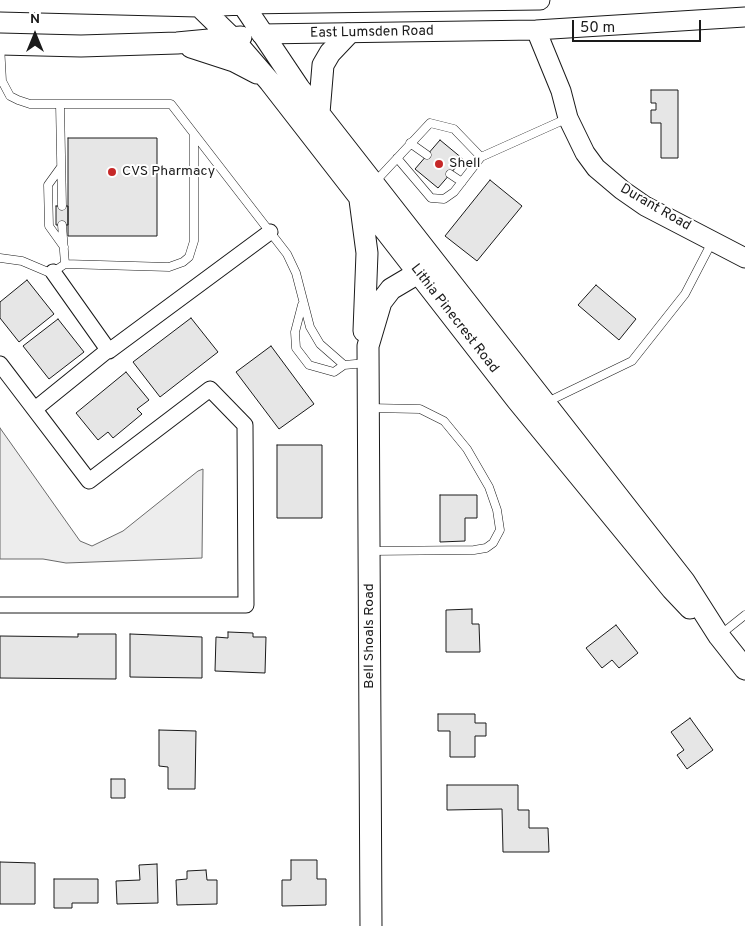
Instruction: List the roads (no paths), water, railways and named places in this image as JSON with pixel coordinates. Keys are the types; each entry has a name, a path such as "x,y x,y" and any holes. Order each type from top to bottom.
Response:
{"main road":[{"path":"0,2 242,2"},
{"name":"Lithia Pinecrest Road","path":"242,2 261,34 319,113 418,273 536,423 666,582 719,636"},
{"name":"Lithia Pinecrest Road","path":"196,3 232,38 366,189 545,402 684,581 719,636 745,669"},
{"name":"East Lumsden Road","path":"0,44 81,46 177,43 261,34"},
{"path":"319,113 323,66 330,53 348,34"},
{"path":"177,43 234,61 270,82"},
{"path":"366,189 362,209 367,253 364,332 368,355"},
{"path":"368,355 381,302 391,289 418,273"},
{"name":"Bell Shoals Road","path":"368,355 371,926"}],"street":[{"path":"242,2 540,0"},
{"name":"East Lumsden Road","path":"261,34 536,30 745,17"},
{"name":"Durant Road","path":"536,30 561,90 568,118 585,154 608,179 645,206 745,258"},
{"path":"35,409 108,350 270,232"},
{"path":"59,268 108,350"},
{"path":"0,364 89,481 210,389 245,425 246,605 0,605"}],"lane":[{"path":"0,44 2,81 10,96"},
{"path":"0,95 10,96 30,104 171,104 292,263 302,305 310,327 320,344 344,366"},
{"path":"60,104 62,206"},
{"path":"397,158 431,198 444,198 454,192 481,157 568,118"},
{"path":"366,189 430,123 454,129 481,157"},
{"path":"0,258 22,261 41,271 59,268 169,267 183,262 189,257 194,241 194,134"},
{"path":"410,143 427,155"},
{"path":"61,167 48,185 49,226 64,247"},
{"path":"450,174 462,182"},
{"path":"59,268 64,247 62,225"},
{"path":"545,402 632,361 685,294 713,241"},
{"path":"302,305 295,332 296,348 309,366 334,372 368,355"},
{"path":"369,408 420,409 444,421 467,449 489,487 497,510 500,530 494,543 486,548 474,550 370,551"},
{"path":"719,636 745,615"}],"place":[{"name":"Shell","path":"439,164"},
{"name":"CVS Pharmacy","path":"112,172"}]}
